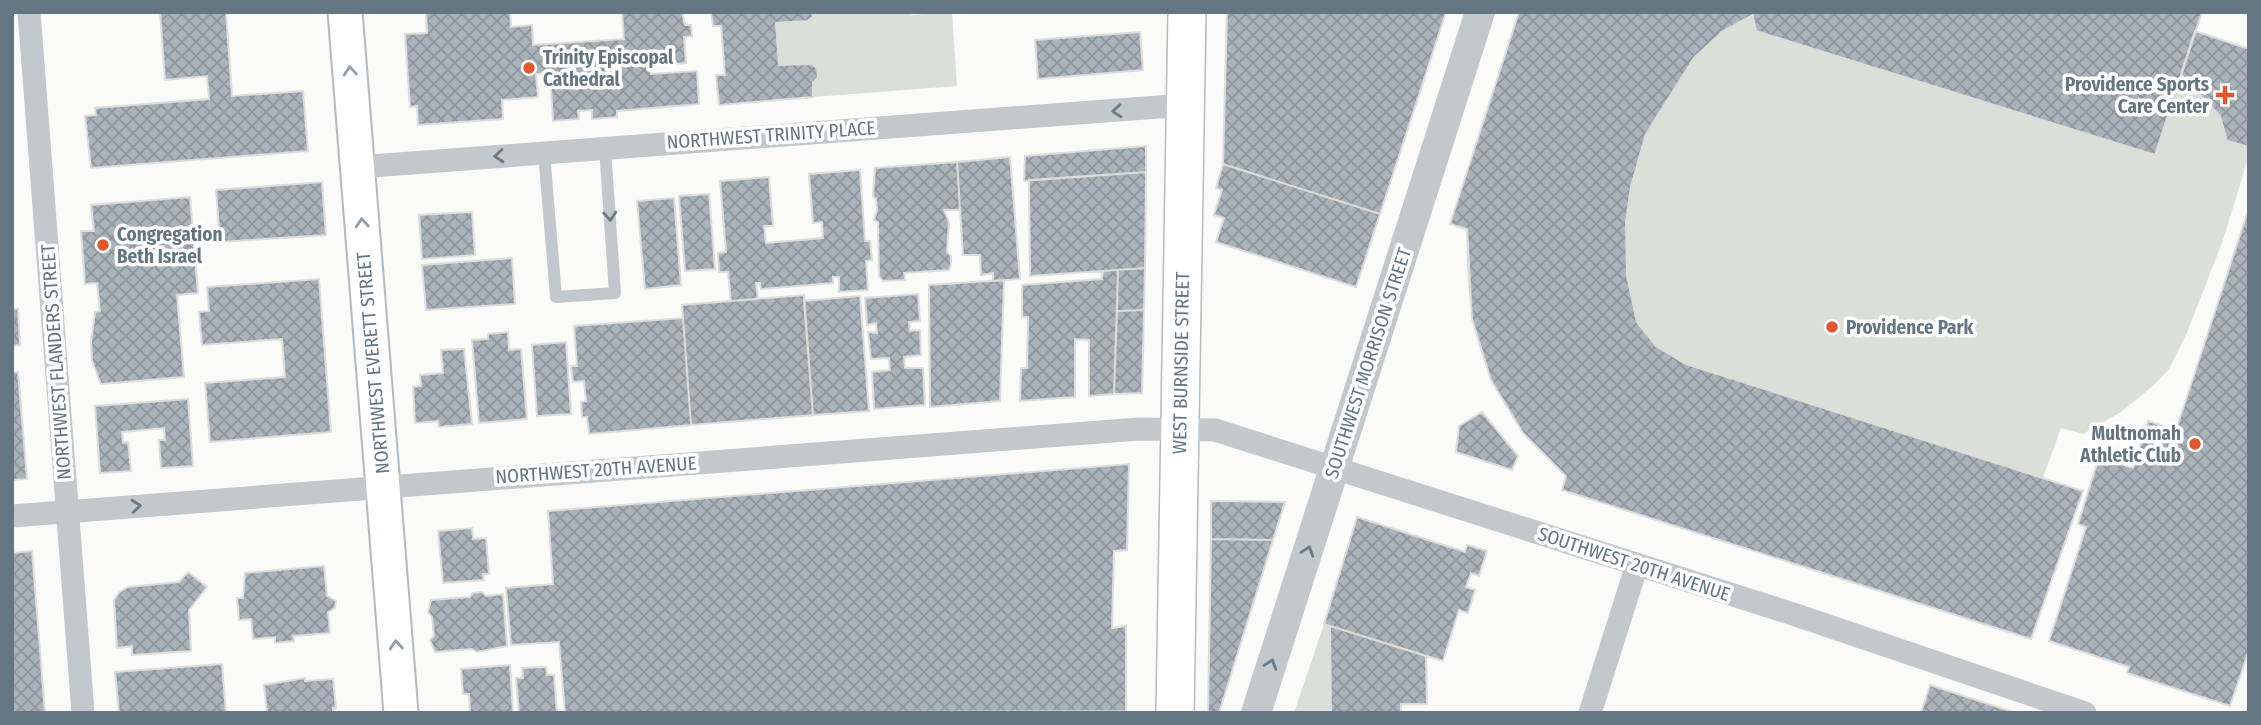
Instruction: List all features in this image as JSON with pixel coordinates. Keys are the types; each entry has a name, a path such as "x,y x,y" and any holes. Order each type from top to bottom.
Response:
{"main road":[{"name":"NORTHWEST EVERETT STREET","path":"345,12 401,713"},
{"name":"WEST BURNSIDE STREET","path":"1175,713 1187,12"}],"street":[{"name":"NORTHWEST FLANDERS STREET","path":"29,12 83,713"},
{"name":"SOUTHWEST MORRISON STREET","path":"1256,713 1480,12"},
{"name":"NORTHWEST TRINITY PLACE","path":"358,167 1185,105"},
{"name":"NORTHWEST 20TH AVENUE","path":"12,516 1139,429 1179,429"},
{"name":"SOUTHWEST 20TH AVENUE","path":"1179,429 1215,430 1336,467 2085,713"},
{"path":"1590,713 1637,565"}],"lane":[{"path":"544,152 556,297 615,293 605,148"}],"shaded area":[{"path":"812,12 911,12 911,15 952,12 957,86 813,97 813,83 818,78 817,68 811,64 779,65 776,23 807,21 812,17"},
{"name":"Providence Park","path":"1519,12 2202,12 2195,31 2249,49 2249,155 2223,240 2186,335 2169,369 2121,412 2083,434 2061,428 2043,478 2083,491 2031,639 1562,490 1566,476 1517,422 1499,394 1486,365 1476,335 1470,302 1467,229 1450,224"},
{"path":"1324,624 1330,626 1331,713 1294,713"}],"building":[{"path":"160,12 226,12 232,96 303,91 308,151 91,168 85,116 96,115 95,108 209,99 207,76 165,80"},
{"name":"Trinity Episcopal Cathedral","path":"426,12 510,12 511,27 532,25 533,45 624,39 622,12 682,12 685,25 691,25 692,36 684,37 686,63 651,66 651,74 697,71 699,104 617,111 617,117 592,119 592,110 578,111 579,119 553,121 550,73 536,74 538,97 502,100 503,119 418,125 417,106 410,107 405,34 427,33"},
{"path":"711,12 812,12 813,17 807,21 776,23 779,65 811,64 817,68 818,78 813,83 813,97 719,105 716,75 725,75 721,26 713,26"},
{"path":"1227,12 1446,12 1380,214 1223,164"},
{"path":"1519,12 1752,12 1753,15 1723,31 1694,58 1646,134 1631,187 1626,222 1627,276 1637,322 1656,346 1686,364 2083,491 2031,639 1562,490 1566,476 1523,433 1491,380 1472,319 1467,229 1450,224"},
{"path":"1752,12 2202,12 2155,155 1756,31"},
{"name":"Providence Sports Care Center","path":"2195,31 2249,49 2249,147 2227,141 2220,116 2181,74"},
{"path":"1140,32 1143,70 1038,79 1035,40"},
{"path":"1146,146 1146,172 1024,181 1025,156"},
{"path":"1010,157 1020,279 993,281 993,273 981,275 980,255 963,255 957,162"},
{"path":"957,162 960,210 944,210 949,223 949,270 904,273 905,280 883,281 879,276 878,222 874,220 877,210 873,196 875,168"},
{"path":"1223,164 1380,214 1356,287 1216,242 1224,218 1214,215 1222,190 1216,188"},
{"path":"860,170 865,241 870,241 872,260 866,261 868,290 839,292 839,277 833,277 833,283 761,289 760,283 756,283 758,299 731,301 728,272 719,272 718,253 726,252 720,181 769,177 773,226 764,226 766,243 823,238 822,222 813,223 809,174"},
{"path":"1146,172 1145,268 1030,276 1029,180"},
{"path":"322,182 326,235 220,242 216,190"},
{"path":"709,194 715,269 685,271 679,196"},
{"path":"190,197 198,293 177,295 184,377 101,384 92,361 91,342 95,312 100,311 97,283 85,284 81,231 94,231 91,205"},
{"path":"674,198 681,285 645,289 637,201"},
{"name":"Multnomah Athletic Club","path":"2249,208 2249,650 2230,706 2127,673 2129,667 2049,641 2086,527 2078,524 2099,457 2133,468 2148,421 2176,430"},
{"path":"472,212 475,255 422,259 419,215"},
{"path":"512,258 515,304 426,310 422,265"},
{"path":"1145,268 1144,310 1117,311 1118,270"},
{"path":"1118,270 1114,394 1089,396 1089,340 1075,339 1075,397 1020,401 1021,368 1027,368 1028,317 1022,317 1022,285 1102,279 1103,271"},
{"path":"319,279 331,432 210,442 205,383 285,377 282,339 202,345 199,312 209,311 207,287"},
{"path":"1004,280 1000,401 930,407 929,285"},
{"path":"918,294 920,321 909,322 910,331 920,330 921,355 904,357 905,368 923,368 925,405 874,409 872,372 890,370 889,358 871,359 868,332 877,333 876,323 867,325 865,298"},
{"path":"804,295 813,415 691,425 682,305"},
{"path":"860,296 869,411 813,415 804,301"},
{"path":"12,309 18,309 20,345 12,346"},
{"path":"1144,310 1142,393 1114,394 1117,311"},
{"path":"683,318 691,425 589,434 587,417 582,417 581,402 586,401 584,381 573,382 571,366 577,366 574,326"},
{"path":"508,332 509,350 521,349 527,419 479,423 472,340 488,339 488,334"},
{"path":"566,342 571,414 537,416 532,345"},
{"path":"464,349 472,424 439,427 438,421 415,423 413,387 421,386 420,375 443,373 441,350"},
{"path":"12,372 18,372 27,479 12,480"},
{"path":"188,399 193,466 161,468 159,440 165,440 164,428 122,432 123,443 128,442 131,471 100,473 95,406"},
{"path":"1482,412 1518,456 1512,470 1456,452 1459,426"},
{"path":"1129,464 1127,550 1114,551 1112,628 1126,626 1126,711 565,713 559,642 511,645 506,588 553,584 548,511"},
{"path":"1211,501 1285,502 1273,540 1211,539"},
{"path":"1357,517 1465,552 1467,545 1487,551 1479,576 1471,573 1466,587 1475,590 1468,613 1459,610 1443,661 1324,624"},
{"path":"472,528 473,539 486,538 489,574 483,574 484,580 443,583 438,531"},
{"path":"1211,539 1273,540 1219,713 1208,713"},
{"path":"32,551 45,713 12,713 12,553"},
{"path":"324,566 327,596 336,601 335,608 328,612 330,633 293,636 294,641 275,643 275,637 253,639 251,619 239,620 237,598 243,598 245,573"},
{"path":"188,572 207,587 189,610 191,651 132,655 132,646 117,648 114,600 120,592 128,587 179,582"},
{"path":"482,592 486,596 503,594 507,646 477,652 472,649 435,652 430,640 434,636 432,617 428,612 431,600 470,597 473,593"},
{"path":"1330,626 1426,656 1427,704 1401,704 1401,713 1331,713"},
{"path":"222,664 226,713 119,713 115,672"},
{"path":"510,665 513,713 470,713 469,694 463,694 461,669"},
{"path":"546,667 547,675 554,675 557,713 519,713 516,678 523,678 522,668"},
{"path":"305,678 305,681 333,679 336,708 333,708 333,713 267,713 264,685"},
{"path":"1930,685 2016,713 1921,713"}],"place":[{"name":"Trinity Episcopal Cathedral","path":"529,68"},
{"name":"Providence Sports Care Center","path":"2225,95"},
{"name":"Congregation Beth Israel","path":"103,245"},
{"name":"Providence Park","path":"1832,327"},
{"name":"Multnomah Athletic Club","path":"2195,444"}]}
